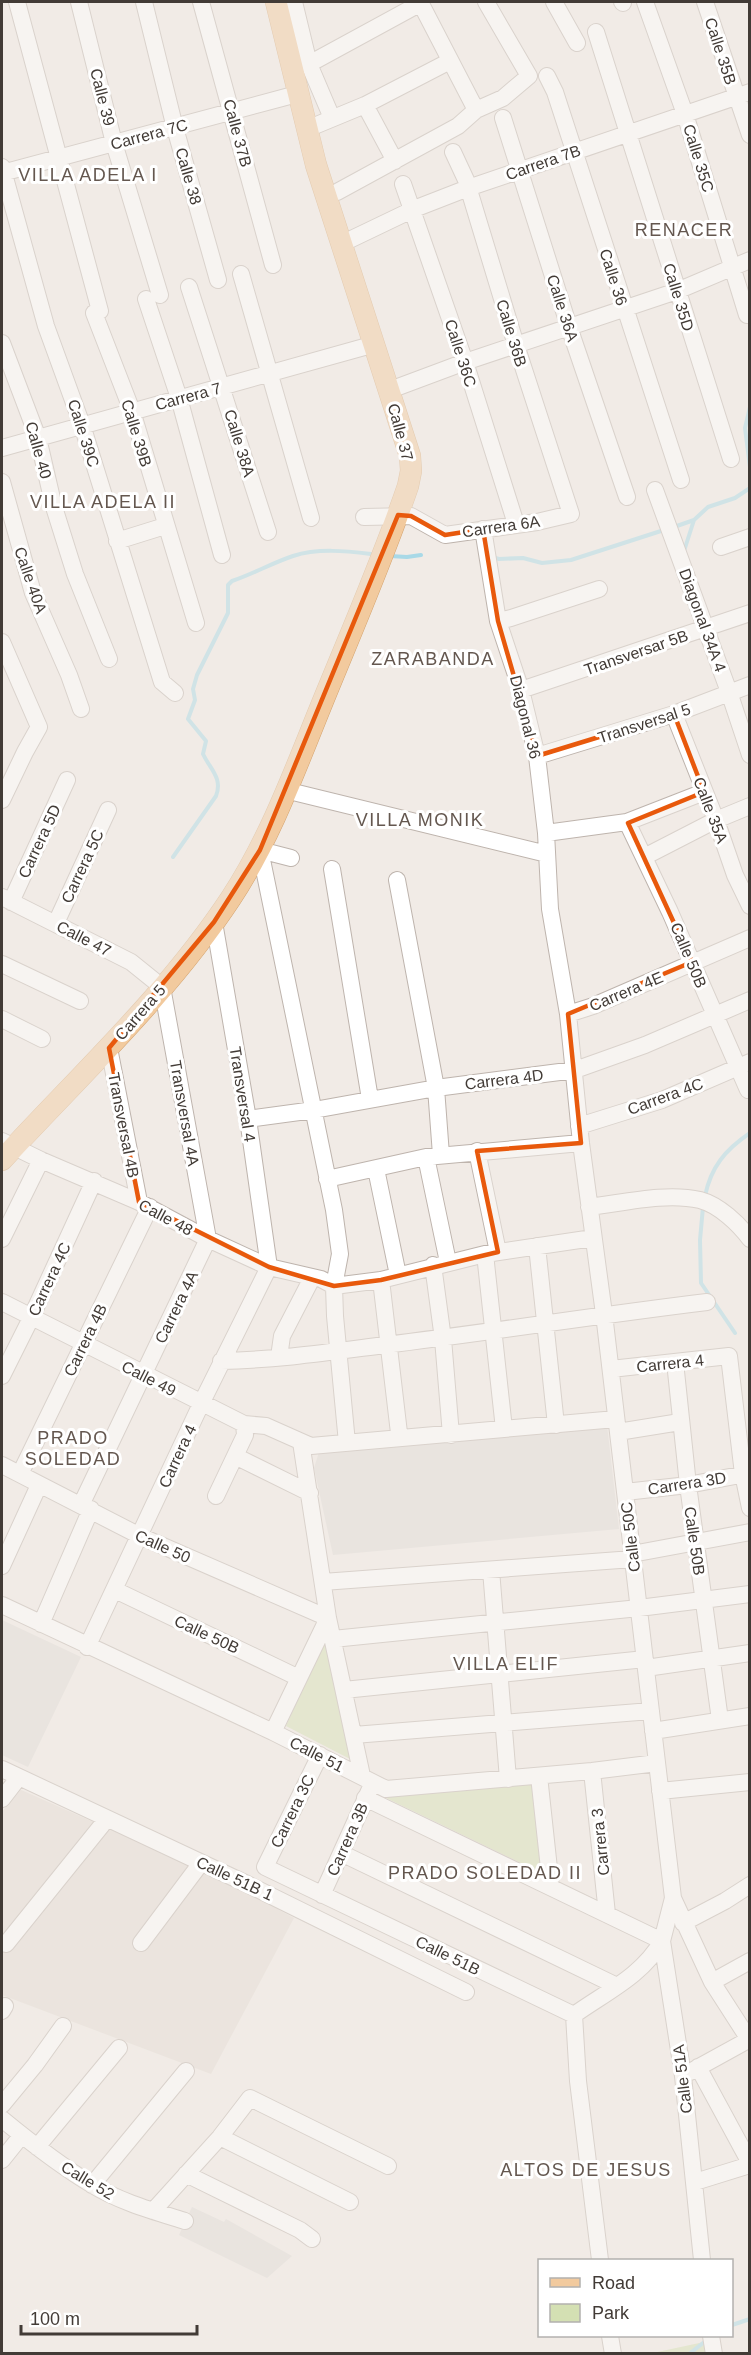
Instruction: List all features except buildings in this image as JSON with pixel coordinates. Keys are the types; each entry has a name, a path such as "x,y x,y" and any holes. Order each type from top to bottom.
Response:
{"main road":[{"name":"Calle 37","path":"260,850 356,624 398,515 411,471 410,456 341,244 297,94 277,2"},
{"name":"Carrera 5","path":"6,1149 109,1048 162,987 214,922 260,850"}],"street":[{"name":"Calle 39B","path":"17,2 60,159 97,312 132,411 196,623"},
{"name":"Calle 39","path":"79,2 179,398 222,555"},
{"name":"Calle 38","path":"144,2 175,128 218,280"},
{"name":"Calle 37B","path":"201,2 273,265"},
{"path":"294,2 309,64 332,118"},
{"path":"309,64 420,2 477,111"},
{"path":"337,192 458,126 477,111 503,98 529,76 486,2"},
{"path":"554,2 577,42"},
{"name":"Calle 35C","path":"645,2 685,114 747,315"},
{"name":"Calle 35B","path":"705,2 743,95 750,135"},
{"name":"Calle 35D","path":"596,32 731,459"},
{"path":"307,129 365,105 450,61"},
{"name":"Calle 36","path":"547,76 681,480"},
{"name":"Carrera 7C","path":"2,171 60,159 297,94"},
{"name":"Carrera 7B","path":"341,244 414,209 468,188 743,95"},
{"path":"365,105 395,161"},
{"name":"Calle 36A","path":"503,118 569,327 627,497"},
{"name":"Calle 36B","path":"453,152 468,188 571,514"},
{"name":"Calle 39C","path":"2,171 46,326 82,425 162,682 175,693"},
{"name":"Calle 36C","path":"403,184 414,209 465,362 516,524"},
{"path":"390,390 465,362 677,291 750,260"},
{"path":"241,274 271,372 311,518"},
{"name":"Calle 38A","path":"189,287 268,532"},
{"name":"Calle 40","path":"2,343 38,438 54,507 75,574 109,659"},
{"name":"Carrera 7","path":"2,448 375,344"},
{"name":"Calle 40A","path":"2,482 33,593 69,675 81,709"},
{"name":"Diagonal 34A 4","path":"655,490 749,753"},
{"name":"Carrera 6A","path":"364,517 411,516 445,535 537,522 571,514"},
{"path":"117,541 165,526"},
{"name":"Diagonal 36","path":"483,529 498,621 522,690 537,756 546,833 550,909 568,1014"},
{"path":"721,547 750,537"},
{"path":"498,621 599,589"},
{"name":"Transversar 5B","path":"522,690 750,613"},
{"path":"2,642 39,728 2,800"},
{"name":"Transversal 5","path":"537,756 674,714 750,685"},
{"name":"Calle 35A","path":"674,714 735,875 750,906"},
{"name":"Carrera 5D","path":"6,900 67,780"},
{"path":"285,790 547,854"},
{"path":"546,833 627,822 704,792"},
{"path":"644,857 716,820 750,806"},
{"name":"Carrera 5C","path":"56,923 108,810"},
{"name":"Calle 50B","path":"627,822 714,1015 744,1065 748,1090"},
{"path":"291,858 260,850 334,1210 340,1254 334,1286 347,1443"},
{"path":"332,869 370,1098"},
{"path":"398,880 436,1088 433,1156 441,1264 443,1340 451,1435"},
{"name":"Calle 47","path":"6,900 132,962 162,987"},
{"name":"Transversal 4","path":"214,922 248,1119 269,1267"},
{"name":"Carrera 4E","path":"568,1014 593,1006 750,938"},
{"path":"2,964 80,1002"},
{"name":"Transversal 4A","path":"162,987 208,1239"},
{"name":"Carrera 4D","path":"248,1119 314,1110 370,1098 436,1088 574,1070 645,1045 750,1000"},
{"name":"Calle 50C","path":"568,1014 580,1143 611,1369 673,1898 712,1982 749,2040"},
{"path":"2,1019 42,1039"},
{"name":"Transversal 4B","path":"109,1048 145,1204"},
{"name":"Carrera 4C","path":"579,1126 662,1100 744,1065"},
{"path":"327,1179 433,1156 580,1143"},
{"name":"Calle 48","path":"6,1149 94,1181 145,1204 208,1239 269,1267 321,1280 334,1286"},
{"path":"477,1151 491,1253 493,1331 504,1430"},
{"path":"2,1239 41,1160"},
{"path":"376,1169 398,1275"},
{"name":"Carrera 4C","path":"2,1376 94,1181"},
{"path":"589,1207 659,1198 704,1202 714,1206 746,1229"},
{"name":"Carrera 4B","path":"20,1474 83,1344 145,1204"},
{"path":"334,1286 381,1280 491,1253 593,1238"},
{"name":"Carrera 4A","path":"41,1624 86,1507 144,1374 208,1239"},
{"path":"537,1246 556,1425"},
{"name":"Carrera 4","path":"87,1647 221,1362 269,1267"},
{"path":"279,1357 282,1336 312,1278"},
{"path":"381,1280 399,1433 396,1438"},
{"name":"Calle 49","path":"2,1302 244,1424 266,1426 312,1446 556,1425 617,1426 680,1422"},
{"path":"221,1362 264,1360 443,1340 604,1314 707,1302"},
{"name":"Carrera 4","path":"611,1369 729,1356 746,1473"},
{"name":"Calle 50B","path":"675,1362 680,1422 720,1720"},
{"path":"216,1496 245,1435 244,1424"},
{"path":"301,1442 328,1618 354,1735 368,1779"},
{"path":"235,1456 310,1492"},
{"name":"Calle 50","path":"2,1465 140,1536 328,1618"},
{"path":"746,1473 750,1508"},
{"name":"Carrera 3D","path":"625,1492 688,1485 746,1473"},
{"path":"2,1566 39,1485"},
{"path":"323,1582 491,1570 633,1556 750,1532"},
{"path":"491,1570 508,1779"},
{"name":"Calle 50B","path":"114,1590 299,1678"},
{"path":"333,1639 639,1608 750,1594"},
{"name":"Calle 51","path":"2,1605 87,1647 273,1732 386,1789 657,1763"},
{"path":"273,1732 328,1618"},
{"path":"344,1690 750,1653"},
{"path":"354,1735 651,1711"},
{"path":"653,1731 750,1716"},
{"name":"Carrera 3C","path":"265,1867 320,1755"},
{"name":"Calle 51B 1","path":"2,1769 247,1884 466,1992"},
{"name":"Carrera 3","path":"592,1771 607,1914"},
{"path":"539,1776 551,1887"},
{"path":"2,1799 19,1777"},
{"name":"Carrera 3B","path":"322,1895 365,1798 368,1779"},
{"path":"660,1791 750,1782"},
{"path":"365,1798 662,1941 653,1956 640,1970 573,2015 578,2081 600,2259"},
{"path":"6,1944 102,1825"},
{"path":"341,1853 617,1986"},
{"name":"Calle 51B","path":"265,1867 573,2015"},
{"path":"141,1943 198,1868"},
{"path":"683,1923 726,1901 750,1885"},
{"name":"Calle 51A","path":"673,1898 662,1941 691,2072 694,2182 702,2259"},
{"path":"712,1982 750,1961"},
{"path":"2,2105 35,2066 63,2026"},
{"path":"694,2182 750,2164 691,2072 749,2040"},
{"path":"37,2147 119,2048"},
{"path":"92,2185 186,2071"},
{"path":"153,2211 220,2138 250,2098 388,2166"},
{"name":"Calle 52","path":"2,2119 37,2147 92,2185 123,2200 185,2221"},
{"path":"2,2160 22,2135"},
{"path":"220,2138 350,2202"},
{"path":"186,2174 300,2230 312,2239"},
{"path":"610,2337 613,2354"},
{"path":"711,2337 714,2354"}],"highlighted area":[{"path":"398,515 411,516 445,535 483,529 498,621 537,756 674,714 704,792 628,823 692,962 568,1014 581,1143 477,1151 498,1252 381,1280 334,1286 269,1267 139,1202 109,1048 214,922 260,850"}],"shaded area":[{"path":"607,1425 619,1529 333,1555 314,1468 320,1449"},
{"path":"2,1620 81,1657 28,1767 2,1755"},
{"path":"19,1789 276,1903 279,1910 294,1918 211,2074 2,1995 2,1812"},
{"path":"192,2207 224,2222 226,2219 292,2256 267,2278 179,2235"}],"green space":[{"path":"326,1636 352,1760 286,1726"},
{"path":"535,1782 544,1874 384,1797"},
{"path":"704,2342 706,2354 648,2354"}],"waterway":[{"path":"750,407 745,428 750,467"},
{"path":"674,527 694,520 708,507 735,498 750,488"},
{"path":"684,551 694,520"},
{"path":"492,557 523,558 542,563 571,560 664,530"},
{"path":"173,857 218,790 215,774 203,754 206,741 188,719 195,700 193,689 197,675 228,613 228,585 232,581 303,553 332,551 371,554"},
{"path":"390,556 421,555"},
{"path":"705,1196 711,1176 720,1160 750,1133"},
{"path":"703,1207 700,1240 701,1283 735,1333"},
{"path":"733,2325 750,2319"},
{"path":"689,2354 708,2339"}],"district":[{"name":"VILLA ADELA I","path":"88,175"},
{"name":"RENACER","path":"684,230"},
{"name":"VILLA ADELA II","path":"103,502"},
{"name":"ZARABANDA","path":"433,659"},
{"name":"VILLA MONIK","path":"420,820"},
{"name":"PRADO SOLEDAD","path":"73,1448"},
{"name":"VILLA ELIF","path":"506,1664"},
{"name":"PRADO SOLEDAD II","path":"485,1873"},
{"name":"ALTOS DE JESUS","path":"586,2170"}]}
